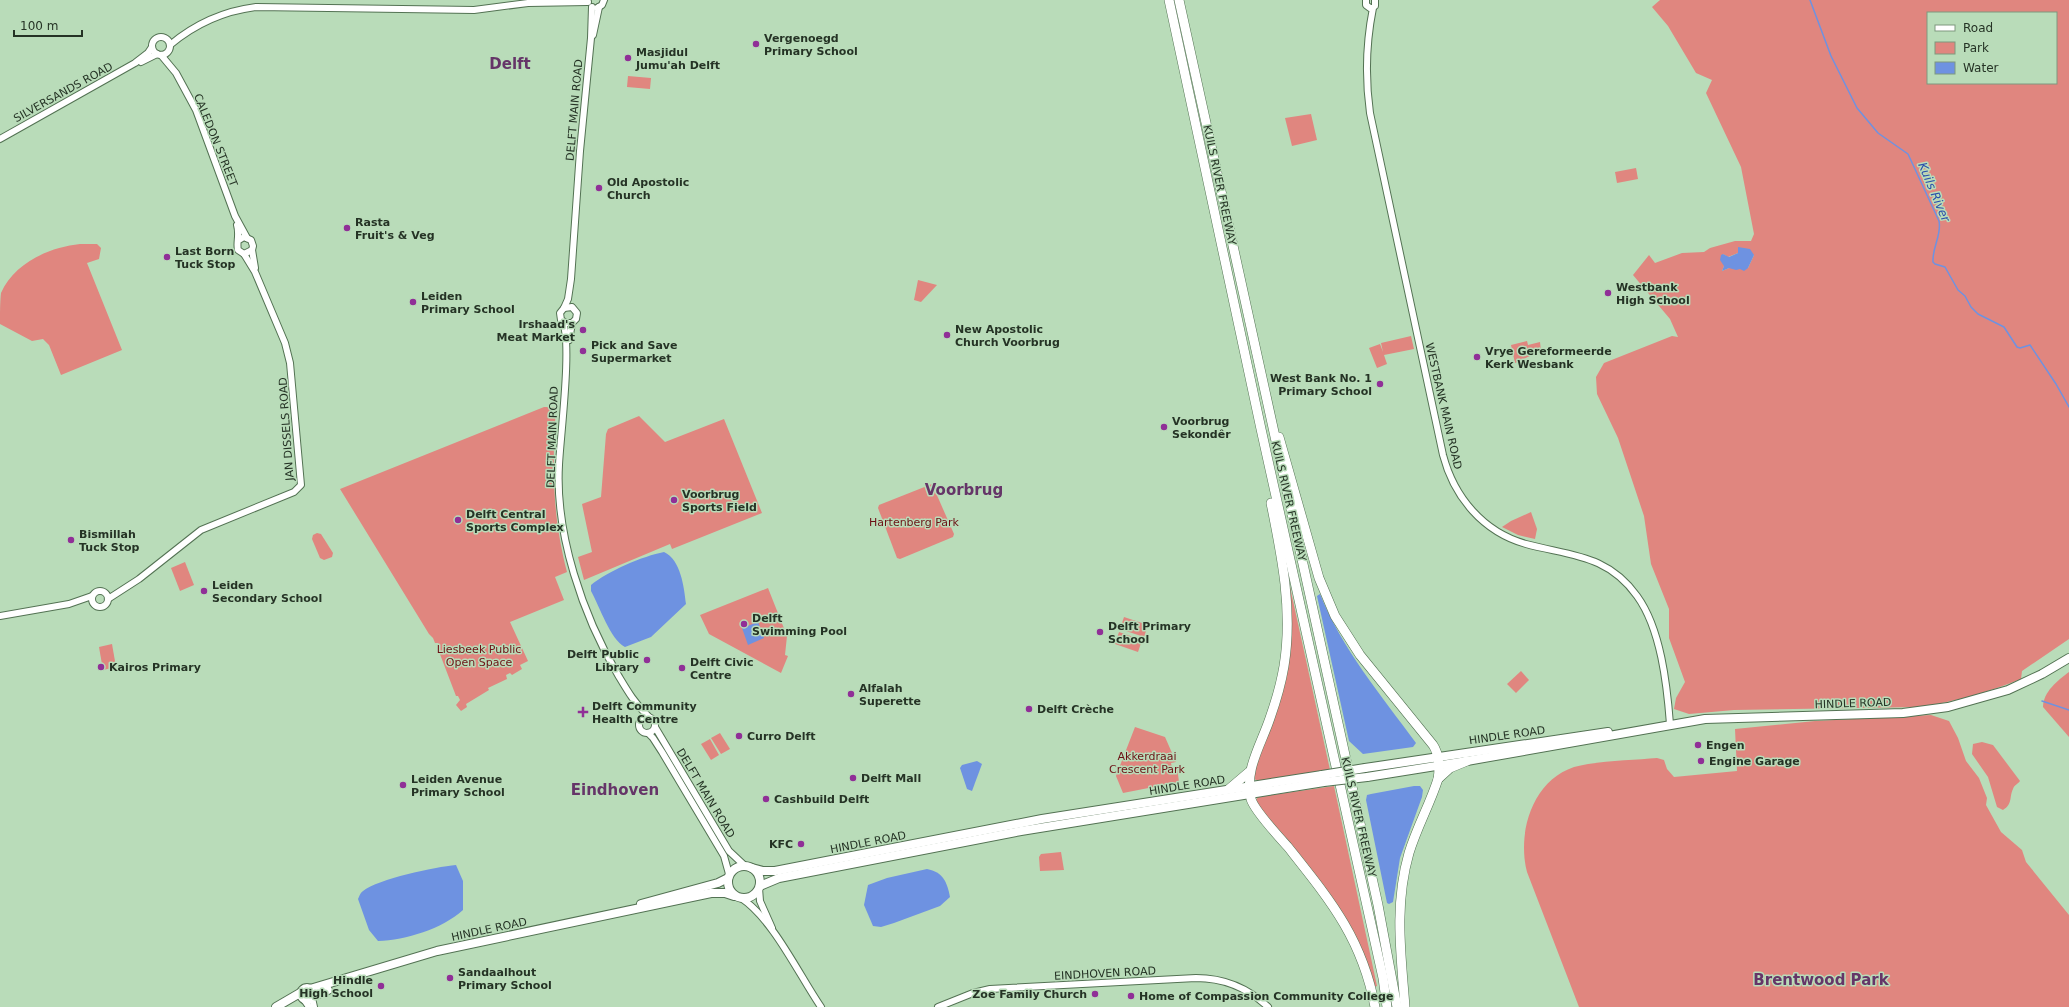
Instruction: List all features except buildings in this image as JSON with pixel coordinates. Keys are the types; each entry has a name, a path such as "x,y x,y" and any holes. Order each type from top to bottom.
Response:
{"highway":[{"name":"KUILS RIVER FREEWAY","path":"1169,0 1261,429 1383,978 1387,1007"},
{"name":"KUILS RIVER FREEWAY","path":"1179,0 1379,912 1398,1007"},
{"path":"1270,416 1281,442 1319,578 1335,616 1360,655 1432,745 1438,761 1438,779 1410,852 1400,896 1399,940 1405,1007"},
{"path":"1261,429 1262,458 1284,577 1287,608 1287,637 1284,664 1277,698 1249,772 1250,790 1254,805 1344,920 1363,961 1375,1007"},
{"path":"1438,779 1450,768 1467,761"},
{"path":"1229,789 1249,772"}],"main road":[{"name":"HINDLE ROAD","path":"1323,779 1365,768 1438,761 1467,761 1600,738 1628,731 1716,718 1897,713 1941,708 1974,701 2008,690 2042,674 2069,658"},
{"name":"HINDLE ROAD","path":"759,887 779,878 1021,831 1250,790 1323,779 1367,777 1438,761 1600,733 1628,731"},
{"name":"HINDLE ROAD","path":"749,867 763,871 782,870 1042,819 1229,789 1250,790"},
{"path":"749,867 758,874 759,887 750,898 738,897 728,888 728,876 736,868 749,867"},
{"name":"HINDLE ROAD","path":"600,917 718,883 728,876"},
{"name":"HINDLE ROAD","path":"285,1007 384,969 437,951 711,893 726,893 738,897"},
{"name":"HINDLE ROAD","path":"276,1007 307,998"}],"street":[{"path":"188,31 159,55 152,47 155,40 160,37 165,38 188,31 218,16 256,7 474,10 528,3 564,1 589,3 599,7 604,0"},
{"path":"1366,0 1365,4 1370,8"},
{"name":"WESTBANK MAIN ROAD","path":"1375,0 1375,5 1370,8 1366,74 1370,113 1443,455 1450,478 1462,499 1472,511 1499,533 1525,544 1586,558 1605,567 1630,588 1648,614 1656,635 1670,724"},
{"name":"DELFT MAIN ROAD","path":"574,308 572,279 580,151 591,38 589,3"},
{"name":"DELFT MAIN ROAD","path":"591,38 595,31 599,7"},
{"path":"165,38 169,48"},
{"name":"SILVERSANDS ROAD","path":"0,139 135,63 148,53 152,47"},
{"name":"CALEDON STREET","path":"169,48 176,74"},
{"name":"CALEDON STREET","path":"159,55 176,74 196,110 235,216 247,238"},
{"name":"SILVERSANDS ROAD","path":"135,63 159,55"},
{"name":"CALEDON STREET","path":"235,216 239,240"},
{"path":"247,238 253,244 252,250 244,254 237,248 239,240 247,238"},
{"name":"JAN DISSELS ROAD","path":"252,250 255,272"},
{"name":"JAN DISSELS ROAD","path":"108,599 201,530 294,492 301,485 290,363 285,343 255,272 244,254"},
{"name":"DELFT MAIN ROAD","path":"564,308 568,299 572,279"},
{"path":"564,308 574,308 577,316 572,323 568,324 562,321 560,315 564,308"},
{"name":"DELFT MAIN ROAD","path":"562,321 565,329 566,353 559,467 561,506 566,536 588,616 602,645 633,699 648,716"},
{"name":"DELFT MAIN ROAD","path":"566,353 572,323"},
{"name":"JAN DISSELS ROAD","path":"105,592 127,586"},
{"path":"0,616 69,604 92,596 98,591 105,592 108,599 107,604 103,606 69,604"},
{"path":"92,596 95,605"},
{"name":"DELFT MAIN ROAD","path":"633,699 640,721"},
{"path":"648,716 654,720 655,727 648,733 641,729 640,721 648,716"},
{"name":"DELFT MAIN ROAD","path":"655,727 730,852 749,867"},
{"name":"DELFT MAIN ROAD","path":"648,733 662,752 724,856 728,876"},
{"path":"759,887 760,901 775,935"},
{"path":"738,897 752,906 775,935 822,1007"},
{"name":"EINDHOVEN ROAD","path":"938,1007 973,993 990,989 1196,978 1215,979 1236,986 1251,993 1268,1007"},
{"path":"307,998 314,1007"}],"green space":[{"path":"1660,0 2069,0 2069,639 2022,671 2021,679 1971,696 1919,707 1734,710 1689,714 1674,709 1676,698 1685,682 1669,638 1669,609 1651,564 1644,516 1618,438 1597,394 1596,377 1604,363 1672,336 1678,337 1670,319 1633,275 1649,255 1655,263 1682,253 1704,252 1710,248 1735,241 1751,241 1754,234 1741,167 1706,93 1712,80 1696,73 1668,26 1652,7","holes":["1738,253 1754,255 1748,268 1729,268 1722,271 1724,266 1723,254 1728,257"]},
{"path":"628,76 651,78 650,89 627,87"},
{"path":"1311,114 1317,140 1292,146 1285,118"},
{"path":"1636,168 1638,179 1617,183 1615,172"},
{"path":"80,244 97,244 101,248 99,259 87,263 122,350 61,375 49,345 43,339 32,341 0,324 1,293 7,282 15,273 34,258 57,249"},
{"path":"918,280 937,285 921,302 914,300"},
{"path":"1411,336 1414,349 1384,355 1387,364 1377,368 1369,348 1380,344 1383,352 1381,343"},
{"path":"1527,341 1528,345 1540,342 1541,351 1515,363 1511,345"},
{"name":"Delft Central Sports Complex","path":"544,407 556,407 554,490 558,530 567,572 555,577 564,600 510,622 528,661 520,665 522,669 512,675 510,673 506,675 507,679 488,688 489,690 466,704 467,707 461,711 456,705 460,700 458,696 456,696 438,649 440,648 438,643 435,643 429,634 340,489"},
{"name":"Voorbrug Sports Field","path":"639,416 665,442 724,419 762,513 672,549 670,544 584,580 578,557 592,552 582,504 601,497 606,434 608,429"},
{"name":"Hartenberg Park","path":"932,484 954,534 953,537 900,559 897,558 878,508 879,505"},
{"path":"1531,512 1537,529 1535,539 1518,535 1502,527 1511,521"},
{"path":"317,533 321,534 333,553 332,557 324,560 320,558 312,539 313,535"},
{"path":"185,562 194,585 180,591 171,568"},
{"path":"1290,587 1330,770 1259,781 1254,779 1253,773 1275,715 1288,588"},
{"name":"Delft Swimming Pool","path":"768,588 787,636 785,655 788,656 781,673 709,634 700,615"},
{"path":"1124,617 1148,625 1144,637 1120,629"},
{"path":"1119,632 1142,640 1138,652 1115,644"},
{"path":"112,644 116,667 103,670 99,647"},
{"path":"1521,671 1529,680 1516,693 1507,684"},
{"path":"2069,672 2069,737 2043,707 2048,691"},
{"path":"1931,715 1949,721 1958,738 1966,761 1979,778 1987,798 1986,805 2001,832 2022,850 2026,862 2069,915 2069,1007 1579,1007 1527,872 1524,857 1526,825 1531,810 1538,796 1548,784 1560,774 1574,767 1583,765 1657,758 1664,760 1667,769 1674,777 1737,771 1735,729 1815,721"},
{"name":"Akkerdraai Crescent Park","path":"1135,727 1165,737 1176,762 1171,763 1172,768 1177,767 1179,782 1123,793 1116,776"},
{"path":"720,733 730,749 721,754 711,738"},
{"path":"710,739 719,755 711,760 701,744"},
{"path":"1982,742 1993,745 2020,781 2012,792 2010,803 2003,810 1997,807 1988,777 1972,754 1973,744"},
{"path":"1334,786 1377,986 1374,987 1366,960 1341,912 1309,867 1256,803 1258,797"},
{"path":"1061,852 1064,870 1040,871 1039,857 1041,854"}],"water":[{"path":"1738,247 1750,249 1754,255 1748,268 1744,271 1729,268 1722,271 1724,266 1720,260 1721,255 1723,254 1729,257 1738,253"},
{"path":"664,552 670,556 678,567 683,582 686,604 651,637 625,647 610,630 591,591 591,585 607,574 626,565"},
{"path":"1320,594 1339,634 1351,653 1416,743 1413,747 1363,754 1349,741 1317,596"},
{"path":"758,622 764,638 748,645 742,628"},
{"path":"977,761 982,764 972,791 967,789 960,768 962,765"},
{"path":"1420,786 1423,790 1422,797 1400,858 1393,902 1389,904 1387,903 1366,800 1367,795"},
{"path":"456,865 463,881 463,910 445,923 434,928 412,936 378,941 369,930 358,899 362,892 381,882 393,878 435,868"},
{"path":"927,869 941,875 946,882 950,897 940,906 881,927 873,926 864,905 868,885 887,878"}],"waterway":[{"name":"Kuils River","path":"1810,0 1831,56 1857,108 1878,133 1908,154 1939,221 1940,226 1933,262 1945,267 1958,290 1965,296 1971,307 1978,314 2004,327 2017,347 2020,348 2030,345 2056,384 2069,407"},
{"path":"2042,701 2069,710"}],"place":[{"name":"Vergenoegd Primary School","path":"756,44"},
{"name":"Masjidul Jumu'ah Delft","path":"628,58"},
{"name":"Old Apostolic Church","path":"599,188"},
{"name":"Rasta Fruit's & Veg","path":"347,228"},
{"name":"Last Born Tuck Stop","path":"167,257"},
{"name":"Westbank High School","path":"1608,293"},
{"name":"Leiden Primary School","path":"413,302"},
{"name":"Irshaad's Meat Market","path":"583,330"},
{"name":"New Apostolic Church Voorbrug","path":"947,335"},
{"name":"Pick and Save Supermarket","path":"583,351"},
{"name":"Vrye Gereformeerde Kerk Wesbank","path":"1477,357"},
{"name":"West Bank No. 1 Primary School","path":"1380,384"},
{"name":"Voorbrug Sekondêr","path":"1164,427"},
{"name":"Voorbrug Sports Field","path":"674,500"},
{"name":"Delft Central Sports Complex","path":"458,520"},
{"name":"Bismillah Tuck Stop","path":"71,540"},
{"name":"Leiden Secondary School","path":"204,591"},
{"name":"Delft Swimming Pool","path":"744,624"},
{"name":"Delft Primary School","path":"1100,632"},
{"name":"Delft Public Library","path":"647,660"},
{"name":"Kairos Primary","path":"101,667"},
{"name":"Delft Civic Centre","path":"682,668"},
{"name":"Alfalah Superette","path":"851,694"},
{"name":"Delft Crèche","path":"1029,709"},
{"name":"Delft Community Health Centre","path":"583,712"},
{"name":"Curro Delft","path":"739,736"},
{"name":"Engen","path":"1698,745"},
{"name":"Engine Garage","path":"1701,761"},
{"name":"Delft Mall","path":"853,778"},
{"name":"Leiden Avenue Primary School","path":"403,785"},
{"name":"Cashbuild Delft","path":"766,799"},
{"name":"KFC","path":"801,844"},
{"name":"Sandaalhout Primary School","path":"450,978"},
{"name":"Hindle High School","path":"381,986"},
{"name":"Zoe Family Church","path":"1095,994"},
{"name":"Home of Compassion Community College","path":"1131,996"}],"district":[{"name":"Delft","path":"510,64"},
{"name":"Voorbrug","path":"964,490"},
{"name":"Eindhoven","path":"615,790"},
{"name":"Brentwood Park","path":"1821,980"}],"park label":[{"name":"Liesbeek Public Open Space","path":"479,655"}]}
